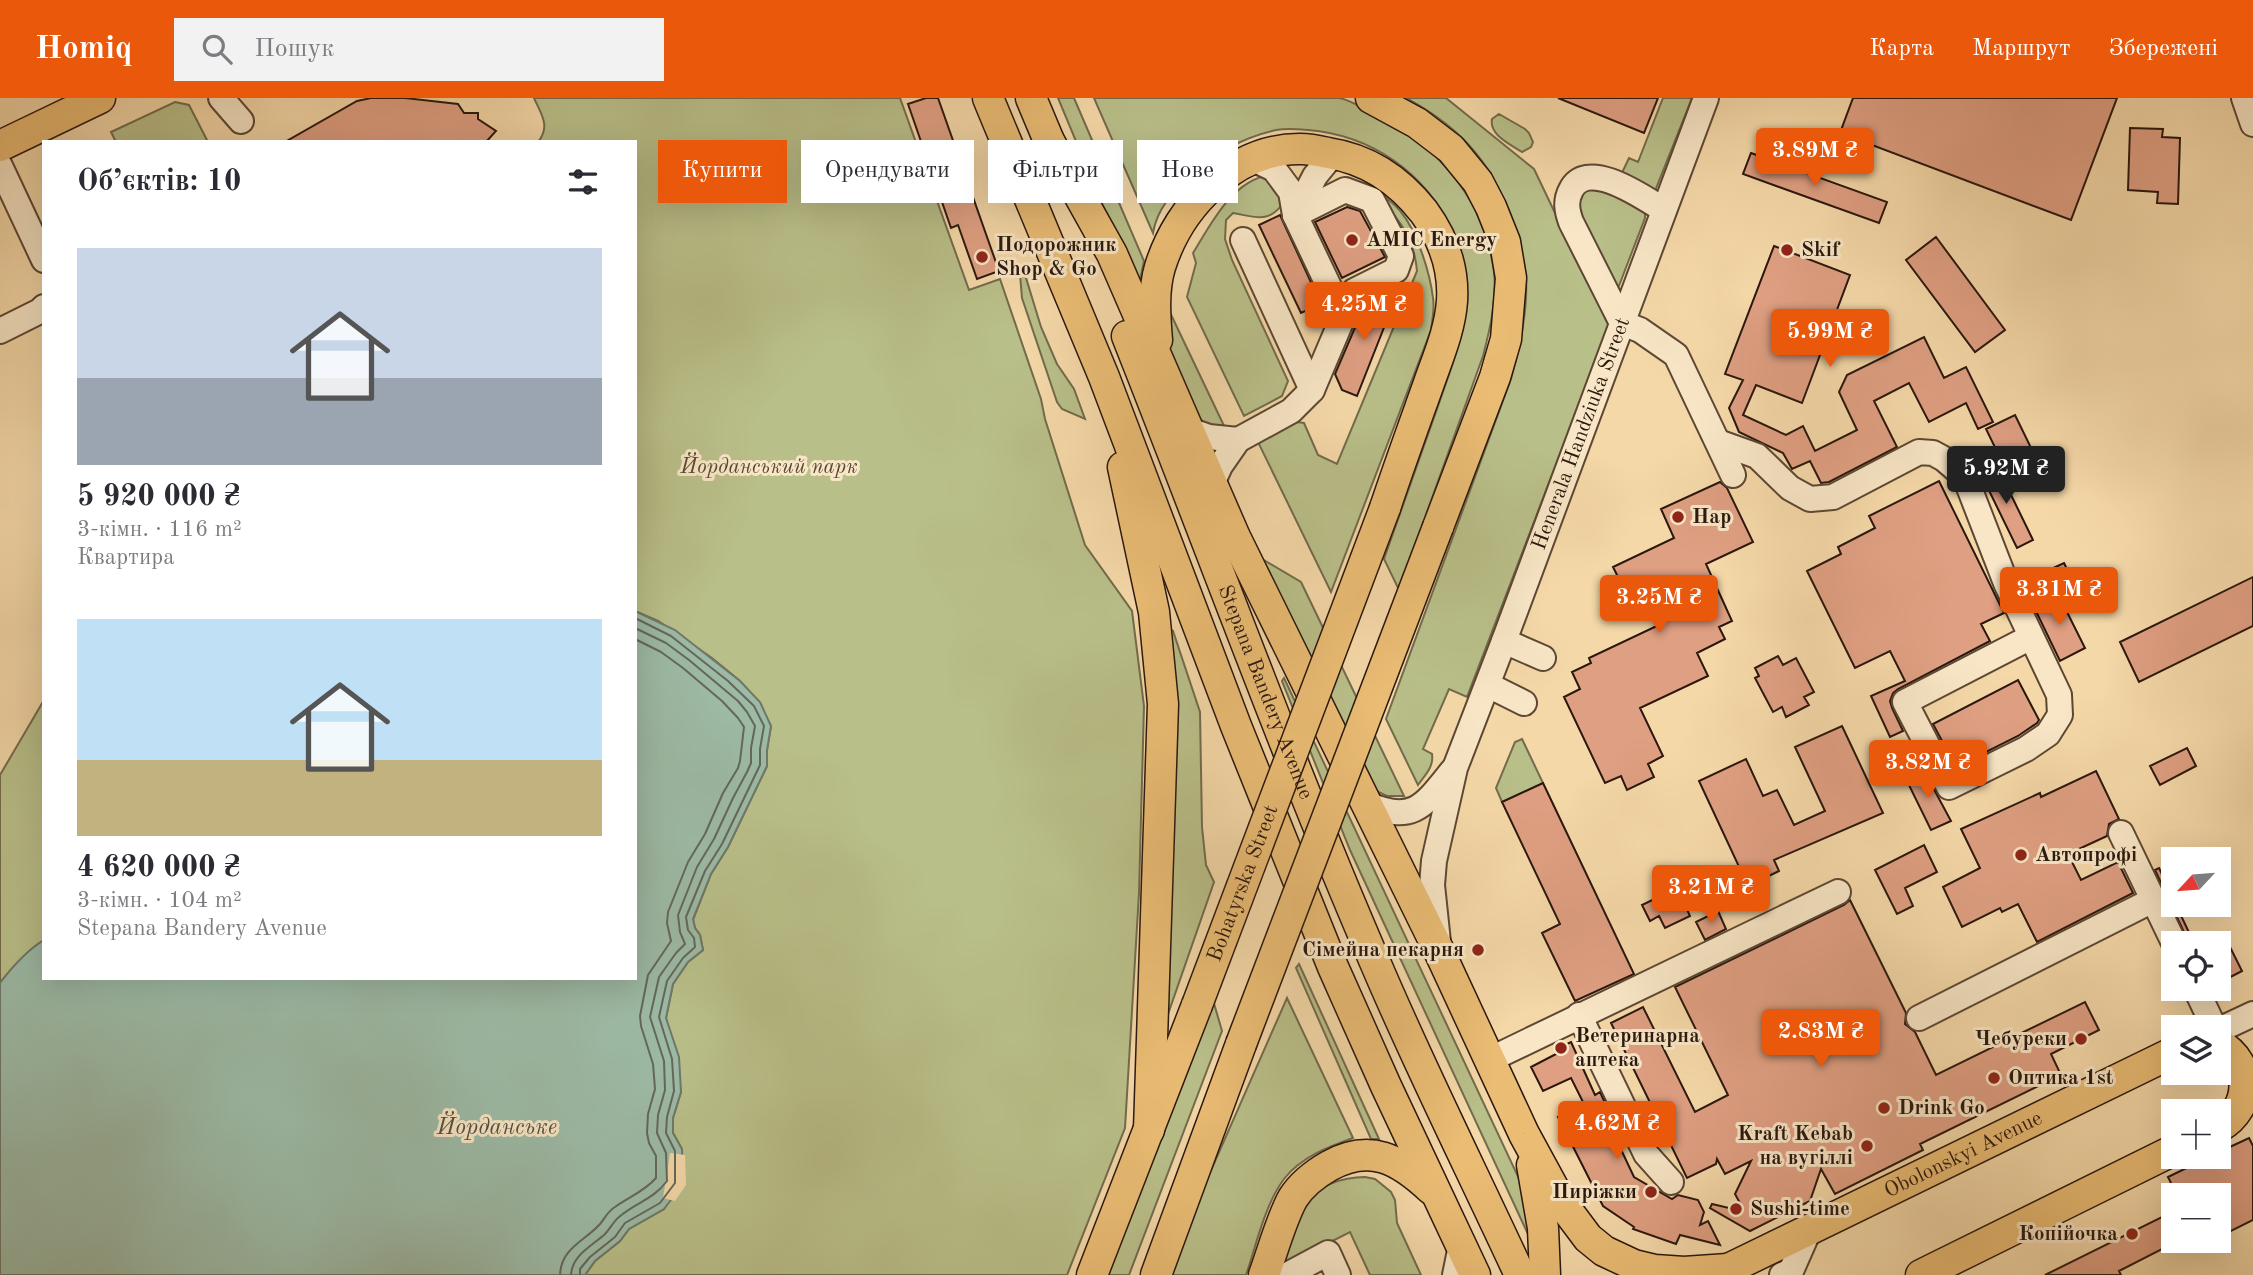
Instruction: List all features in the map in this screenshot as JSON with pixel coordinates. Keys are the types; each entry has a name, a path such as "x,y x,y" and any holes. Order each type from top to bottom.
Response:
{"main road":[{"path":"0,146 100,98"},
{"name":"Stepana Bandery Avenue","path":"988,98 1104,377 1236,726 1323,942 1386,1086 1475,1275"},
{"name":"Stepana Bandery Avenue","path":"1031,98 1049,140"},
{"path":"1156,1275 1495,377 1506,339 1511,278 1505,242 1478,182 1451,149 1417,123 1371,98"},
{"name":"Bohatyrska Street","path":"1092,1275 1385,508 1446,334 1452,302 1451,274 1444,249 1430,220 1412,196 1389,176 1362,161 1302,149 1274,152 1253,159"},
{"path":"1159,362 1155,297 1160,268 1177,227 1192,205 1211,185 1253,159"},
{"name":"Stepana Bandery Avenue","path":"1074,203 1271,708 1375,963 1520,1275"},
{"path":"1084,203 1112,254 1235,537 1440,953 1524,1134 1561,1202 1588,1238 1604,1251 1634,1265 1655,1270 1722,1272"},
{"path":"1104,377 1154,612 1163,704 1149,1130"},
{"path":"2231,1051 2244,1068 2247,1080 2243,1104 2233,1121"},
{"name":"Obolonskyi Avenue","path":"1722,1272 2161,1058"},
{"path":"1524,1134 1535,1177 1543,1228 1545,1275"},
{"path":"1264,1275 1292,1200 1303,1185 1336,1162 1363,1153 1387,1159 1404,1166 1436,1194"},
{"path":"1922,1275 2161,1156"}],"street":[{"path":"221,98 242,121"},
{"name":"Henerala Handziuka Street","path":"1440,953 1433,886 1434,861 1455,768 1706,98"},
{"path":"2244,98 2253,124"},
{"path":"1295,215 1315,176 1333,154"},
{"path":"1253,159 1275,169 1290,192 1295,215 1342,314"},
{"path":"0,166 42,256"},
{"path":"1664,210 1609,180 1587,177 1574,184 1566,209 1622,323 1640,330 1676,355 1733,475"},
{"path":"1212,484 1220,466 1238,440 1291,411 1312,390 1354,290 1396,270 1401,257 1372,200 1345,190 1295,215"},
{"path":"1243,240 1312,390"},
{"path":"0,331 42,312"},
{"path":"1189,430 1209,437 1238,440"},
{"path":"1718,442 1757,456 1790,488 1810,499 1833,497 1919,452 1933,453 1965,477 2006,583 2059,695 2060,715 2048,734 2026,749 1949,787 1905,702 2031,637"},
{"path":"1504,640 1543,658"},
{"path":"1488,685 1524,703"},
{"name":"Henerala Handziuka Street","path":"1367,804 1387,813 1413,810 1429,800 1455,768"},
{"path":"2121,833 2168,931"},
{"path":"1489,1060 1838,892"},
{"path":"1919,1018 2153,900"},
{"path":"2231,1024 2253,1014"},
{"path":"1579,1015 1646,1154 1671,1182"},
{"path":"1782,1275 1791,1271 1809,1230"},
{"path":"1455,1275 1461,1246"},
{"path":"1287,1275 1333,1264"}],"green space":[{"name":"Йорданський парк","path":"534,98 900,98 915,140 801,140 801,203 938,203 969,290 1000,279 1041,399 1085,545 1132,611 1144,706 1139,893 1125,1128 1067,1275 585,1275 595,1261 620,1241 629,1229 664,1209 682,1149 673,1133 673,1118 681,1092 666,1018 673,984 688,962 703,950 693,920 711,874 728,847 767,766 771,726 740,681 658,621 637,612 637,140 539,140 544,125"},
{"path":"1058,98 1074,98 1092,140 1076,140"},
{"path":"1094,98 1339,98 1363,108 1408,134 1444,165 1459,183 1482,225 1489,248 1494,272 1494,304 1483,356 1399,590 1384,559 1451,368 1466,312 1467,288 1463,263 1452,231 1441,210 1412,175 1394,161 1374,149 1331,133 1284,129 1238,143 1238,140 1137,140 1137,196 1123,164 1123,140 1112,140"},
{"path":"1406,98 1446,98 1534,169 1609,326 1467,697 1449,689 1423,749 1432,754 1432,763 1418,785 1386,719 1511,379 1523,329 1526,278 1522,254 1507,208 1487,169 1461,137 1427,110"},
{"path":"1663,98 1692,98 1655,191 1619,179 1629,158 1638,162"},
{"path":"175,102 189,105 207,140 115,140 111,132"},
{"path":"1499,114 1529,133 1533,142 1531,147 1522,152 1497,134 1492,119"},
{"path":"1269,175 1284,202 1273,214 1267,216 1233,213 1226,220 1225,239 1232,260 1288,381 1282,396 1244,416 1187,297 1196,263 1193,253 1224,205 1238,203 1238,191 1256,179"},
{"path":"1347,177 1390,201 1407,220 1426,265 1434,306 1431,330 1331,592 1258,442 1297,422 1304,423 1318,455 1337,464 1417,271 1410,240 1403,227 1384,205"},
{"path":"1605,187 1645,211 1645,218 1617,291 1578,220 1578,191"},
{"path":"1102,203 1119,203 1144,261 1138,290"},
{"path":"1140,203 1165,203 1153,233"},
{"path":"1020,274 1026,278 1041,327 1057,364 1074,389 1085,419 1062,409 1057,402 1022,298"},
{"path":"1165,302 1226,430 1205,424 1198,418 1166,352"},
{"path":"1257,556 1301,582 1404,796 1387,796 1374,790"},
{"path":"1165,626 1173,631 1200,712 1202,827 1206,865 1214,882 1159,1040"},
{"path":"1284,678 1522,1185 1533,1245 1350,850 1282,681"},
{"path":"42,703 42,941 20,959 0,983 0,775"},
{"path":"1522,739 1543,783 1502,802 1496,788 1515,742"},
{"path":"1299,964 1379,1139 1371,1139 1296,968"},
{"path":"1211,993 1222,1031 1129,1275 1101,1275"},
{"path":"1287,998 1353,1138 1307,1159 1284,1179 1266,1213 1246,1275 1172,1275 1201,1193"},
{"path":"1365,1177 1375,1179 1391,1192 1395,1200 1397,1223 1421,1275 1370,1275 1350,1232 1281,1267 1293,1224 1302,1204 1315,1192 1330,1184"}],"water":[{"name":"Йорданське","path":"637,612 675,630 740,681 760,702 771,726 767,766 728,847 711,874 693,919 703,950 688,962 673,984 666,1018 679,1057 681,1092 673,1118 673,1133 682,1149 683,1184 664,1209 629,1229 620,1241 595,1261 585,1275 0,1275 0,983 31,949 42,941 42,980 637,980"}],"pier":[{"path":"670,1153 685,1155 686,1185 675,1201 663,1198"}],"building":[{"path":"371,98 405,98 458,104 464,113 478,113 478,119 496,131 488,140 289,140 357,101"},
{"path":"926,98 938,98 953,140 920,140 908,104"},
{"path":"1558,98 1658,98 1644,133"},
{"path":"1853,98 2117,98 2071,220 1840,133"},
{"path":"2130,128 2163,129 2162,137 2180,138 2178,204 2157,203 2158,192 2128,190"},
{"path":"1751,153 1887,202 1879,223 1743,174"},
{"path":"974,200 999,271 977,279 958,225 951,228 942,203 974,203"},
{"name":"AMIC Energy","path":"1347,207 1360,211 1385,257 1342,278 1315,222"},
{"path":"1280,215 1321,304 1301,313 1259,225"},
{"path":"1936,237 2005,330 1975,352 1906,260"},
{"path":"1774,246 1850,275 1802,403 1756,385 1743,415 1786,435 1803,426 1815,451 1857,430 1839,392 1847,375 1924,337 1944,378 1966,367 1993,422 1978,429 1966,403 1929,422 1909,383 1874,401 1897,447 1829,482 1821,483 1810,461 1792,469 1783,453 1739,432 1729,408 1743,380 1725,374"},
{"path":"1392,289 1398,292 1357,396 1342,390 1335,374 1366,302"},
{"path":"2015,415 2036,458 2007,472 1986,429"},
{"path":"1996,464 2033,540 2017,548 1980,472"},
{"path":"1939,481 2004,613 1981,624 1990,641 1893,693 1890,701 1903,731 1890,737 1871,696 1905,681 1890,651 1855,668 1807,571 1841,554 1838,547 1875,528 1869,516"},
{"path":"1720,482 1727,488 1753,542 1706,564 1732,621 1719,627 1725,639 1697,653 1708,676 1640,708 1663,756 1648,764 1654,777 1627,790 1621,776 1605,783 1564,697 1580,689 1572,672 1591,663 1589,658 1661,624 1641,584 1625,591 1613,567 1674,538 1661,509"},
{"path":"2064,563 2078,592 2065,598 2051,569"},
{"path":"2253,577 2253,626 2139,682 2120,642"},
{"path":"2058,594 2085,648 2060,661 2033,605"},
{"path":"1778,656 1783,665 1796,658 1814,692 1804,697 1809,705 1786,717 1782,707 1773,712 1755,678 1759,676 1755,668"},
{"path":"2018,680 2039,720 2037,723 2018,736 1956,767 1933,724"},
{"path":"1842,726 1883,813 1774,860 1779,871 1748,886 1699,781 1746,759 1763,796 1777,790 1794,825 1825,811 1795,747"},
{"path":"2187,748 2196,766 2160,785 2150,766"},
{"path":"1923,769 1951,821 1931,830 1905,777"},
{"path":"2096,771 2119,819 2109,824 2107,836 2068,854 2081,880 2118,862 2133,893 2037,942 2018,904 2002,912 2000,908 1962,927 1943,887 1980,868 1961,829 2040,793 2041,797"},
{"path":"1543,783 1634,974 1575,1001 1542,933 1560,924 1502,802"},
{"path":"1924,845 1937,872 1905,888 1913,906 1897,914 1875,870"},
{"path":"2159,868 2161,872 2161,883 2155,870"},
{"path":"1677,888 1690,916 1665,928 1659,916 1650,921 1642,905"},
{"path":"1850,900 1906,1013 1905,1024 1915,1032 1936,1075 2085,1002 2099,1030 2051,1054 2061,1075 1920,1144 1923,1150 1835,1194 1821,1169 1810,1201 1750,1231 1710,1208 1712,1204 1733,1209 1741,1205 1735,1194 1751,1161 1725,1174 1717,1159 1716,1164 1687,1178 1611,1023 1643,1007 1695,1112 1728,1095 1675,987"},
{"path":"1718,911 1726,929 1705,940 1696,922"},
{"path":"2177,917 2182,917 2188,931 2183,931"},
{"path":"2231,949 2242,971 2231,977"},
{"path":"1571,1042 1595,1095 1600,1092 1613,1120 1608,1122 1634,1177 1672,1199 1678,1195 1698,1200 1704,1212 1700,1225 1708,1221 1720,1245 1680,1235 1676,1244 1633,1229 1634,1227 1603,1206 1558,1117 1584,1104 1571,1078 1543,1091 1531,1067 1558,1053 1556,1049"},
{"path":"2249,1138 2253,1146 2253,1220 2231,1231 2231,1183 2171,1183 2168,1177 2184,1169 2231,1169 2231,1146"},
{"path":"2161,1217 2161,1250 2119,1271 2121,1275 2045,1275"}],"place":[{"name":"AMIC Energy","path":"1352,240"},
{"name":"Skif","path":"1787,250"},
{"name":"Подорожник Shop & Go","path":"982,257"},
{"name":"Hap","path":"1678,517"},
{"name":"Автопрофі","path":"2021,855"},
{"name":"Сімейна пекарня","path":"1478,950"},
{"name":"Чебуреки","path":"2081,1039"},
{"name":"Ветеринарна аптека","path":"1561,1048"},
{"name":"Оптика 1st","path":"1994,1078"},
{"name":"Drink Go","path":"1884,1108"},
{"name":"Kraft Kebab на вугіллі","path":"1867,1146"},
{"name":"Пиріжки","path":"1651,1192"},
{"name":"Sushi-time","path":"1736,1209"},
{"name":"Копійочка","path":"2132,1234"}]}
